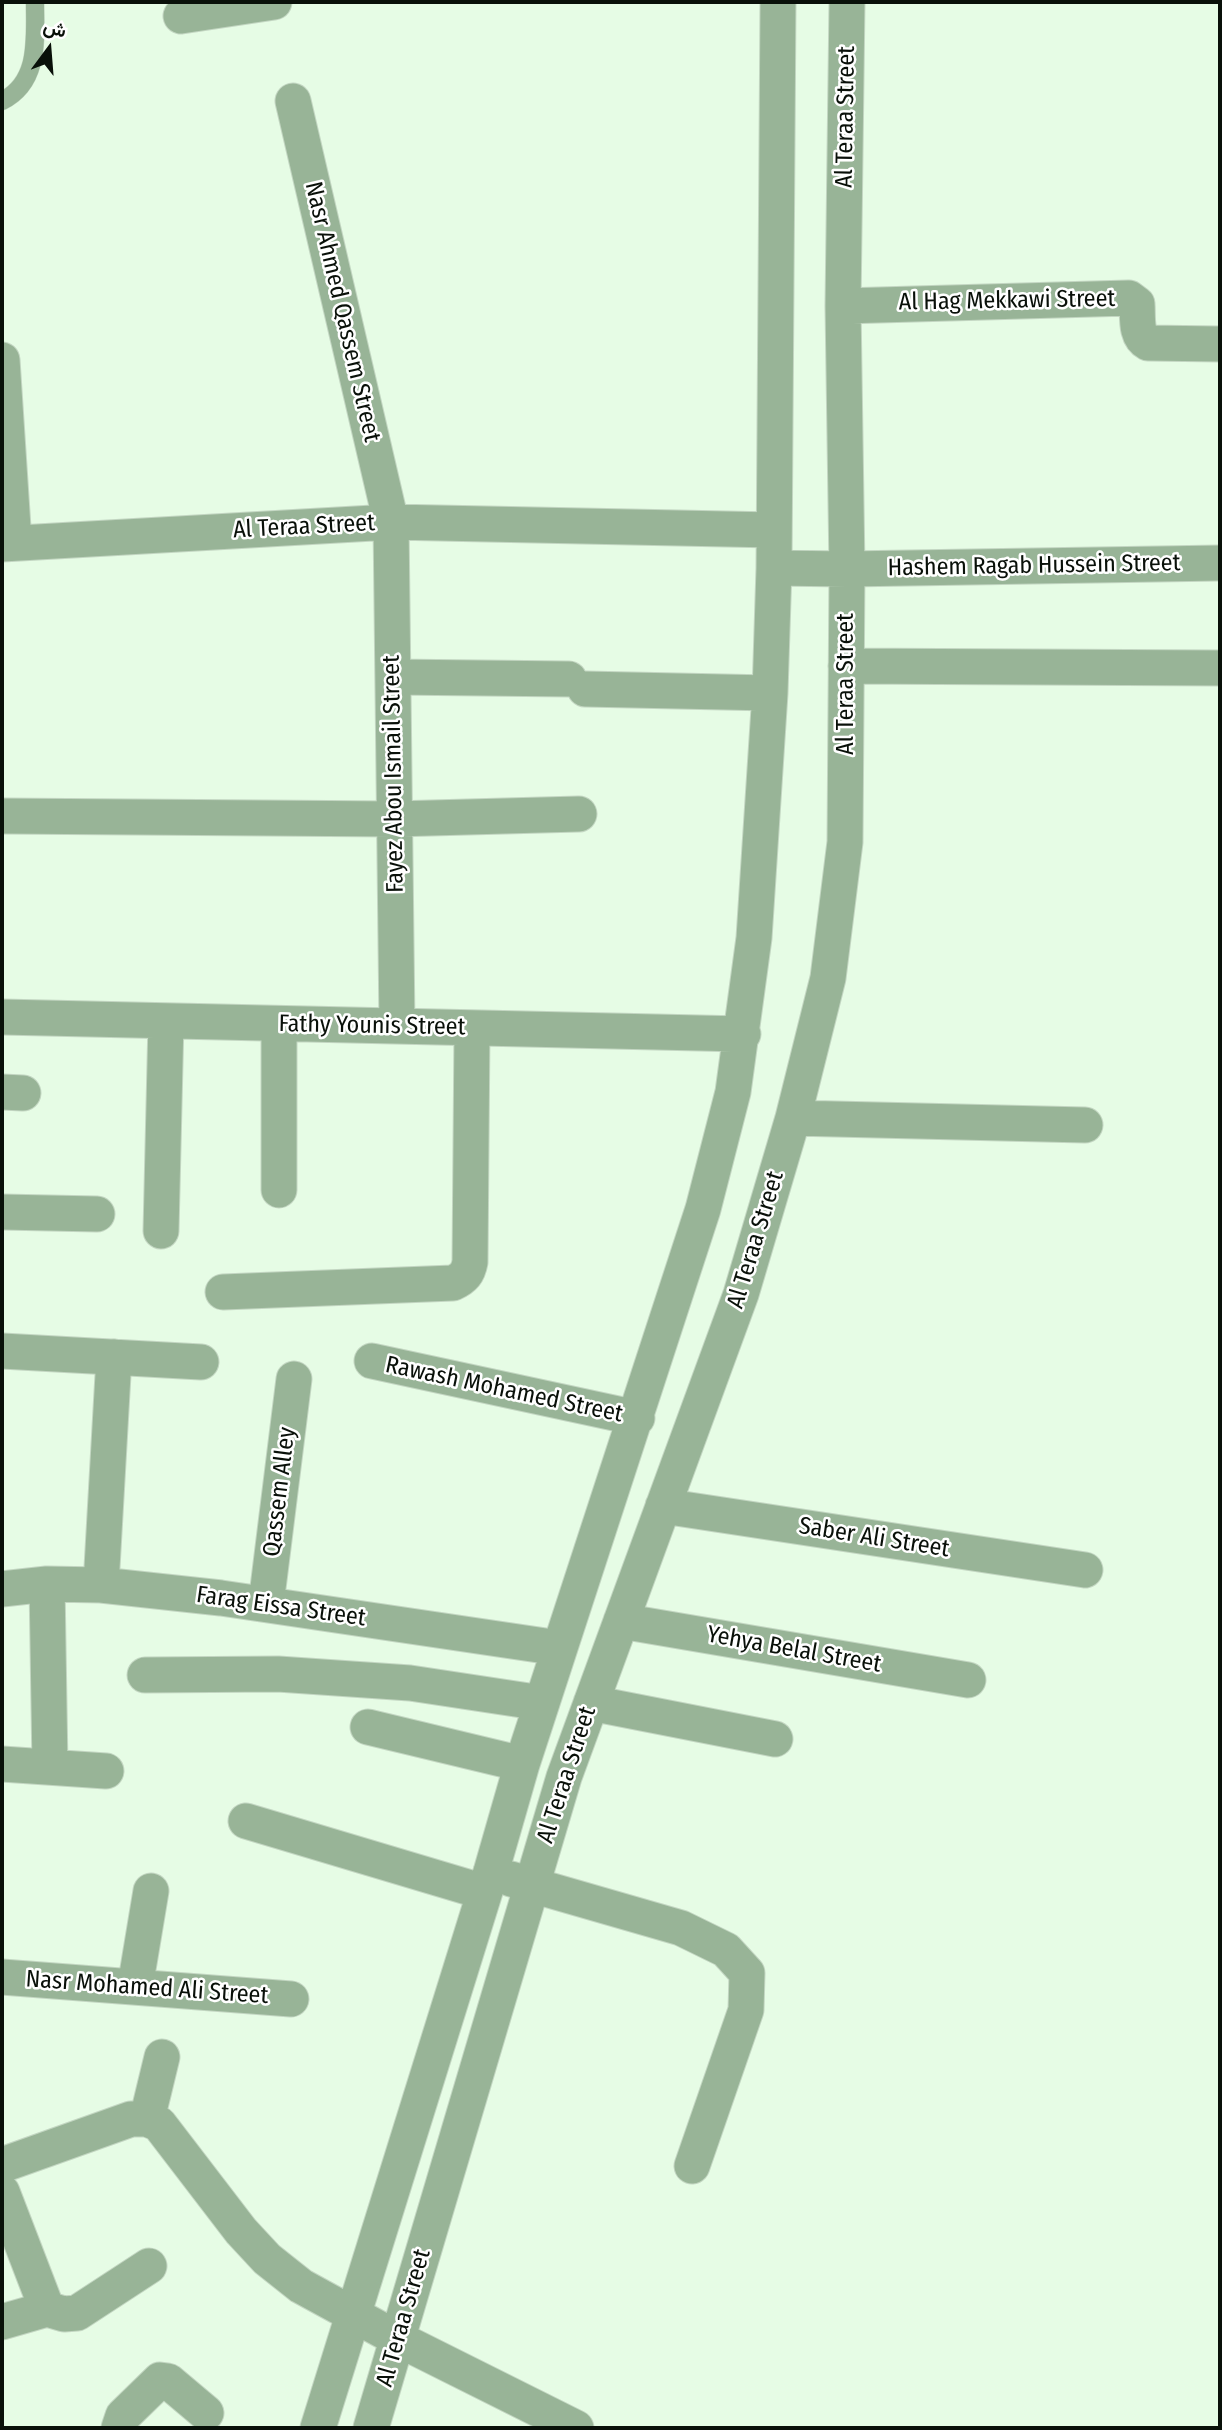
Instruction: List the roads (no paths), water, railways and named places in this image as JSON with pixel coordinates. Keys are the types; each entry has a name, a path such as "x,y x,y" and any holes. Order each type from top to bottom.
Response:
{"street":[{"path":"181,16 274,2"},
{"name":"Al Teraa Street","path":"318,2428 488,1882 522,1764 703,1209 733,1092 743,1034 754,937 770,693 774,568 778,2"},
{"name":"Al Teraa Street","path":"371,2428 564,1777 741,1294 793,1118 828,978 845,842 847,569 843,306 847,2"},
{"name":"Nasr Ahmed Qassem Street","path":"293,102 391,522"},
{"name":"Al Hag Mekkawi Street","path":"843,306 1129,298 1137,304 1142,340 1220,344"},
{"path":"2,360 8,544"},
{"name":"Al Teraa Street","path":"8,544 391,522 774,530"},
{"name":"Fayez Abou Ismail Street","path":"391,522 397,1026"},
{"name":"Hashem Ragab Hussein Street","path":"774,568 1220,563"},
{"path":"846,666 1220,668"},
{"path":"393,677 770,693"},
{"path":"2,816 394,818 579,814"},
{"name":"Fathy Younis Street","path":"2,1017 743,1034"},
{"path":"161,1231 166,1021"},
{"path":"279,1024 279,1190"},
{"path":"223,1292 453,1283 462,1279 470,1262 472,1028"},
{"path":"793,1118 1085,1125"},
{"path":"2,1212 97,1214"},
{"path":"2,1351 201,1362"},
{"path":"102,1585 114,1357"},
{"name":"Rawash Mohamed Street","path":"372,1361 636,1418"},
{"name":"Qassem Alley","path":"266,1604 294,1379"},
{"name":"Saber Ali Street","path":"663,1506 1085,1570"},
{"path":"47,1584 50,1767"},
{"name":"Farag Eissa Street","path":"2,1589 47,1584 102,1585 266,1604 559,1648"},
{"name":"Yehya Belal Street","path":"621,1621 968,1680"},
{"path":"145,1675 278,1674 410,1683 542,1703"},
{"path":"591,1703 775,1740"},
{"path":"368,1727 522,1764"},
{"path":"2,1764 106,1771"},
{"path":"246,1821 488,1882 531,1885 681,1928 726,1950 747,1973 746,2010 692,2166"},
{"path":"135,1987 151,1891"},
{"name":"Nasr Mohamed Ali Street","path":"2,1977 291,1999"},
{"path":"147,2119 162,2057"},
{"path":"2,2165 131,2119 147,2119 159,2124 241,2231 267,2259 301,2286 398,2339 576,2428"},
{"path":"2,2192 10,2234 47,2309"},
{"path":"2,2322 47,2309 64,2314 77,2313 149,2266"},
{"path":"119,2428 123,2416 160,2379 168,2381 205,2413"}],"lane":[{"path":"2,101 25,82 34,60 35,2"}]}
